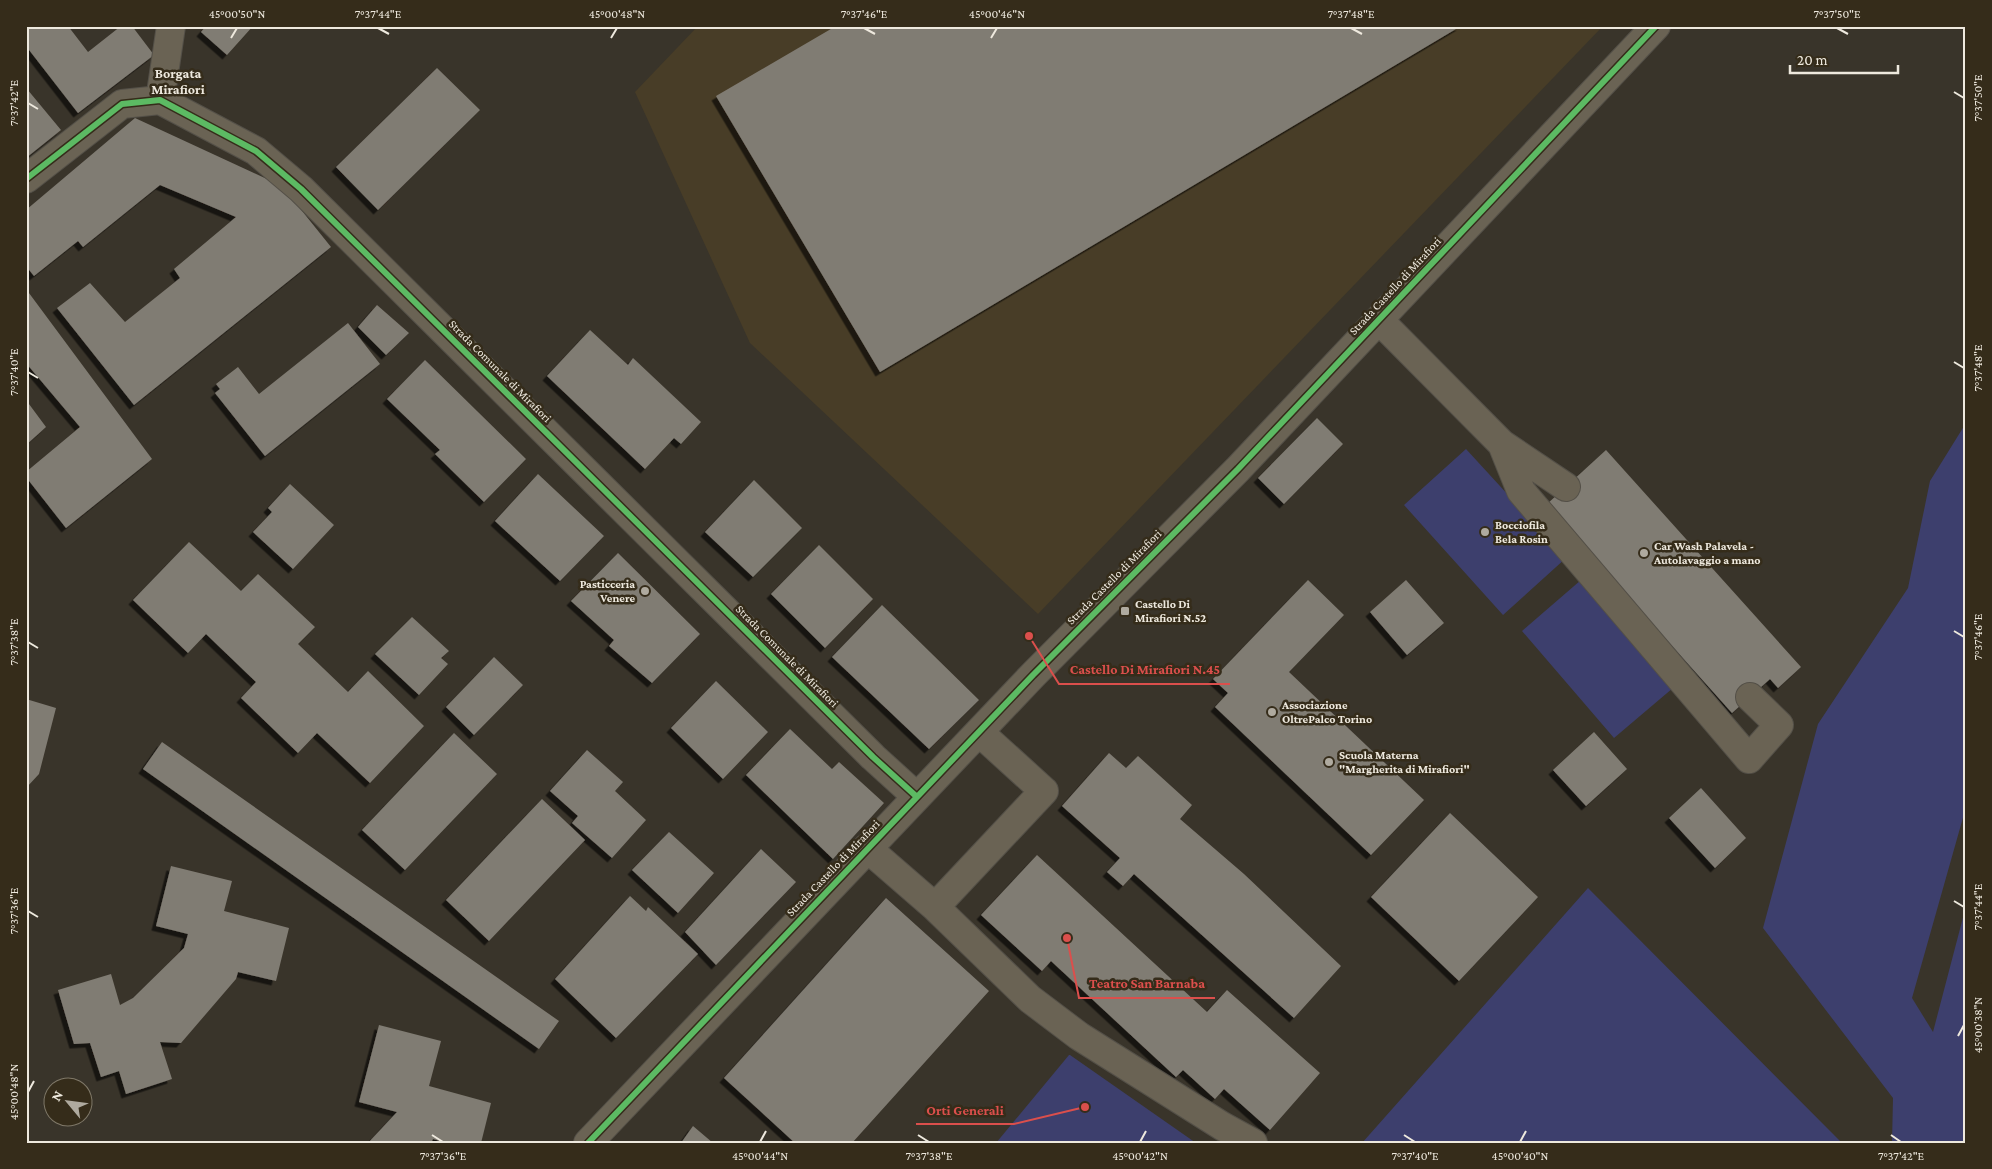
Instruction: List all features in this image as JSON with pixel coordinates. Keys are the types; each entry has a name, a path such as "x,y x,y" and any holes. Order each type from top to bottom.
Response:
{"street":[{"path":"26,179 122,104 160,100 171,26"},
{"name":"Strada Castello di Mirafiori","path":"588,1143 1032,674 1238,469 1656,26"},
{"name":"Strada Comunale di Mirafiori","path":"160,100 256,151 301,189 872,757 917,797"},
{"path":"1379,320 1502,444 1566,487"},
{"path":"1502,444 1521,491 1749,758 1779,724 1750,697"},
{"path":"935,907 1044,791 979,732"},
{"name":"Strada Castello di Mirafiori","path":"867,848 935,907 1030,999 1078,1036 1222,1126 1253,1143"}],"shaded area":[{"path":"698,26 1603,26 1038,614 750,343 635,92"},
{"path":"1966,423 1966,807 1912,998 1933,1032 1966,906 1966,1143 1892,1143 1893,1098 1763,928 1818,724 1908,588 1930,481"},
{"name":"Bocciofila Bela Rosin","path":"1466,449 1566,558 1503,615 1404,505"},
{"path":"1581,580 1673,688 1614,738 1522,631"},
{"path":"1588,888 1842,1143 1362,1143"},
{"path":"1070,1055 1196,1143 996,1143"}],"building":[{"path":"26,26 68,26 88,52 121,26 132,26 154,55 78,113 26,46"},
{"path":"206,26 253,26 227,55 201,32"},
{"path":"836,26 1461,26 880,372 716,96"},
{"path":"437,68 480,110 378,210 336,167"},
{"path":"26,90 61,130 26,158"},
{"path":"135,118 282,186 331,247 134,405 57,308 90,283 125,322 180,278 174,269 236,217 160,185 83,247 78,241 34,276 26,266 26,210"},
{"path":"26,289 152,459 66,528 26,477 26,472 80,427 26,363"},
{"path":"377,305 409,333 386,355 358,327"},
{"path":"348,323 380,364 265,456 215,393 220,389 216,384 238,367 259,394"},
{"path":"590,330 628,365 633,358 701,422 681,444 674,438 645,469 547,376"},
{"path":"425,360 526,459 484,502 435,454 440,450 387,399"},
{"path":"26,400 46,427 26,445"},
{"path":"1317,418 1343,444 1284,504 1258,478"},
{"name":"Car Wash Palavela - Autolavaggio a mano","path":"1606,450 1801,667 1778,688 1770,679 1732,713 1546,505"},
{"path":"538,474 604,536 560,581 495,521"},
{"path":"754,480 802,528 753,577 705,532"},
{"path":"290,484 334,525 293,569 253,532 272,512 268,508"},
{"path":"189,542 241,591 258,574 315,627 298,644 348,692 368,671 424,726 370,783 317,733 298,753 241,698 256,682 206,634 188,653 133,600"},
{"path":"819,545 873,599 825,648 771,594"},
{"path":"618,553 700,634 652,683 609,646 614,640 571,601"},
{"name":"Scuola Materna \"Margherita di Mirafiori\"","path":"1308,580 1344,615 1289,672 1424,800 1371,855 1215,707 1228,693 1213,679"},
{"path":"1406,580 1444,623 1407,655 1370,612"},
{"path":"882,605 979,700 929,749 832,657"},
{"path":"412,617 449,651 441,658 448,664 419,695 375,654"},
{"path":"494,657 523,685 474,735 446,707"},
{"path":"716,681 768,732 723,779 671,728"},
{"path":"26,699 56,708 39,774 26,788"},
{"path":"790,729 832,769 839,762 884,803 833,859 746,775"},
{"path":"1594,732 1627,769 1586,806 1553,770"},
{"path":"454,733 497,774 405,870 362,830"},
{"path":"162,742 559,1021 539,1049 143,769"},
{"path":"587,750 623,782 615,791 646,820 612,858 572,823 578,816 550,791"},
{"path":"1109,753 1126,768 1138,756 1192,805 1180,819 1244,874 1341,966 1294,1018 1134,874 1123,886 1107,872 1120,858 1062,806"},
{"path":"1701,788 1746,838 1715,868 1669,818"},
{"path":"542,799 585,840 489,941 446,900"},
{"path":"1450,813 1538,897 1459,981 1371,897"},
{"path":"669,832 714,873 678,913 632,870"},
{"path":"761,849 796,882 716,965 685,932"},
{"path":"1037,855 1207,1012 1227,990 1320,1073 1270,1130 1224,1089 1215,1099 1183,1070 1176,1077 1051,961 1042,971 981,915"},
{"path":"171,866 232,881 224,911 289,928 276,981 238,972 236,979 181,1043 160,1042 172,1079 126,1094 119,1071 101,1077 90,1043 74,1044 58,990 111,974 120,1005 133,998 184,948 188,934 156,926"},
{"path":"630,896 646,911 648,907 698,954 616,1038 555,979"},
{"path":"886,898 989,991 852,1143 795,1143 724,1078"},
{"path":"379,1025 441,1041 429,1086 491,1103 481,1143 447,1143 433,1139 431,1143 368,1143 397,1112 359,1102"},
{"path":"693,1126 713,1143 681,1143"}],"cycle path":[{"path":"588,1143 1033,675 1238,469 1656,26"},
{"path":"26,179 122,104 160,100 256,151 301,189 873,757 917,797"}],"place":[{"name":"Bocciofila Bela Rosin","path":"1485,532"},
{"name":"Car Wash Palavela - Autolavaggio a mano","path":"1644,553"},
{"name":"Pasticceria Venere","path":"645,591"},
{"name":"Castello Di Mirafiori N.52","path":"1125,611"},
{"name":"Castello Di Mirafiori N.45","path":"1029,636"},
{"name":"Associazione OltrePalco Torino","path":"1272,712"},
{"name":"Scuola Materna \"Margherita di Mirafiori\"","path":"1329,762"},
{"name":"Teatro San Barnaba","path":"1067,938"},
{"name":"Orti Generali","path":"1085,1107"}],"district":[{"name":"Borgata Mirafiori","path":"178,82"}]}
